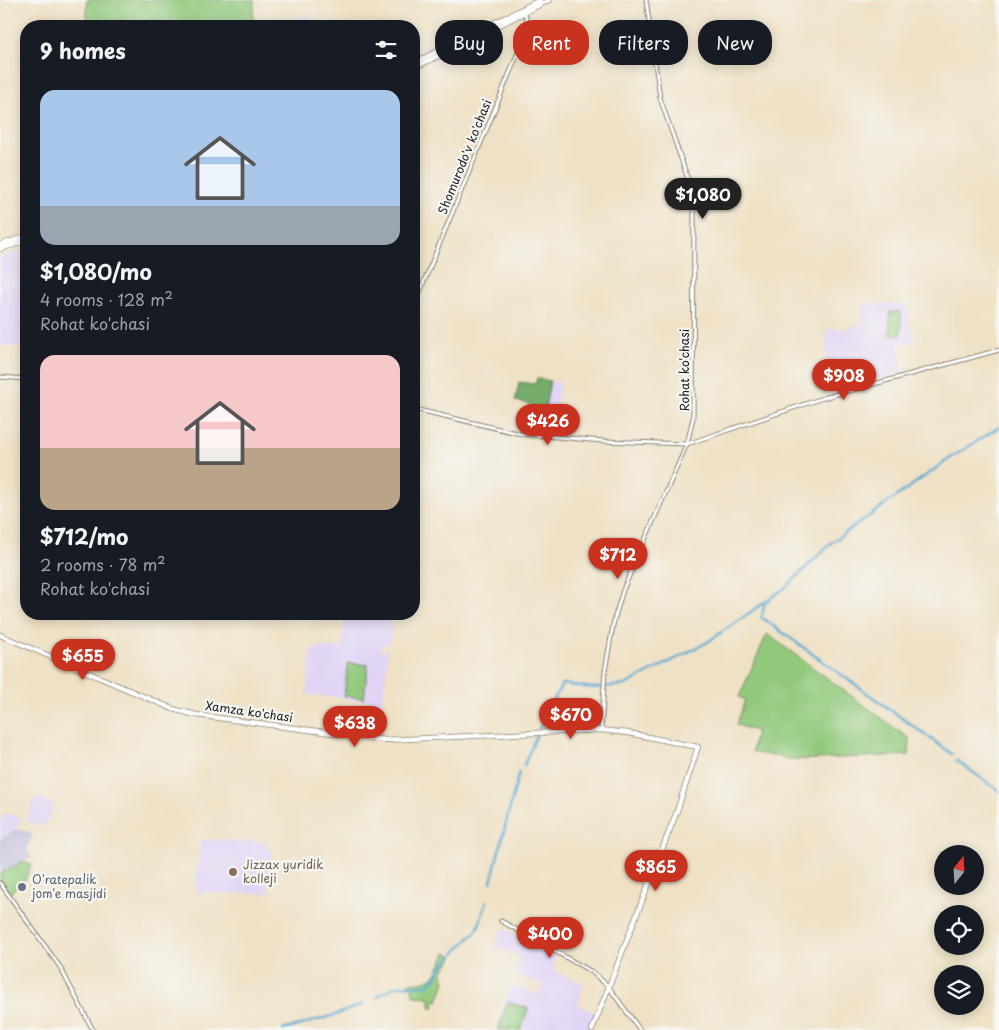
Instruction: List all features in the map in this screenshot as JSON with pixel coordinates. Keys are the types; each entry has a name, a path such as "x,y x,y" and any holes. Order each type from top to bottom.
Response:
{"main road":[{"path":"420,60 540,0"},
{"path":"420,65 548,0"},
{"path":"0,245 20,238"},
{"path":"0,249 20,243"},
{"name":"Xamza ko'chasi","path":"0,635 173,709 196,715 385,740 540,731 601,730 628,733 698,747 677,811 608,986"},
{"path":"592,1030 608,986"}],"street":[{"name":"Rohat ko'chasi","path":"601,730 605,671 614,620 623,590 687,444 693,418 695,385 694,213 690,185 660,98 646,0"},
{"name":"Shomurodo'v ko'chasi","path":"420,291 522,43 527,22 525,12"},
{"path":"420,410 521,434 603,442 687,444 823,398 999,350"},
{"path":"0,377 20,379"},
{"path":"0,883 60,967 93,1030"},
{"path":"500,921 592,972 608,986 640,1030"}],"shaded area":[{"path":"309,14 311,19 309,20 294,20"},
{"path":"20,252 20,347 0,346 0,258"},
{"path":"862,304 906,304 914,341 898,345 903,373 846,389 846,376 826,375 826,329 851,329 851,326 862,325"},
{"path":"550,381 560,383 553,427 542,425"},
{"path":"344,620 392,620 390,644 381,644 381,650 388,650 383,703 306,694 312,647 342,648"},
{"path":"35,797 54,803 45,827 26,821"},
{"path":"5,813 20,817 17,829 0,839 0,823"},
{"path":"17,829 33,834 27,849 31,857 0,874 0,839"},
{"name":"Jizzax yuridik kolleji","path":"200,839 268,842 267,850 272,850 269,893 195,893"},
{"path":"551,925 572,932 565,949 546,940"},
{"path":"503,928 556,957 552,970 584,984 578,1004 595,1013 588,1030 496,1030 509,990 516,986 536,994 545,986 514,973 520,956 494,947"}],"green space":[{"path":"87,0 254,0 253,20 87,20"},
{"path":"890,312 901,312 901,335 890,335"},
{"path":"537,378 550,381 541,432 528,430 533,405 515,401 519,382 535,384"},
{"path":"767,634 910,739 909,755 795,760 752,752 756,731 736,725 745,700 739,697"},
{"path":"348,663 368,665 364,698 344,696"},
{"path":"22,861 31,865 25,880 22,879 10,894 0,879 0,874"},
{"path":"446,953 454,956 442,972 445,982 438,1001 434,1000 433,1008 430,1008 430,997 413,996 412,986 407,986 408,983 424,981 433,977"},
{"path":"508,1002 528,1008 521,1030 498,1030"}],"waterway":[{"path":"539,729 562,684 594,688 625,685 706,643 785,588 831,543 949,459 999,427"},
{"path":"762,614 765,604"},
{"path":"761,617 952,754"},
{"path":"524,765 537,734"},
{"path":"956,760 999,791"},
{"path":"491,882 519,772"},
{"path":"377,997 396,986 428,985 436,977 440,968 477,930 487,901"},
{"path":"283,1030 335,1015 363,1004"}],"place":[{"name":"Jizzax yuridik kolleji","path":"233,872"},
{"name":"O'ratepalik jom'e masjidi","path":"22,887"}]}
